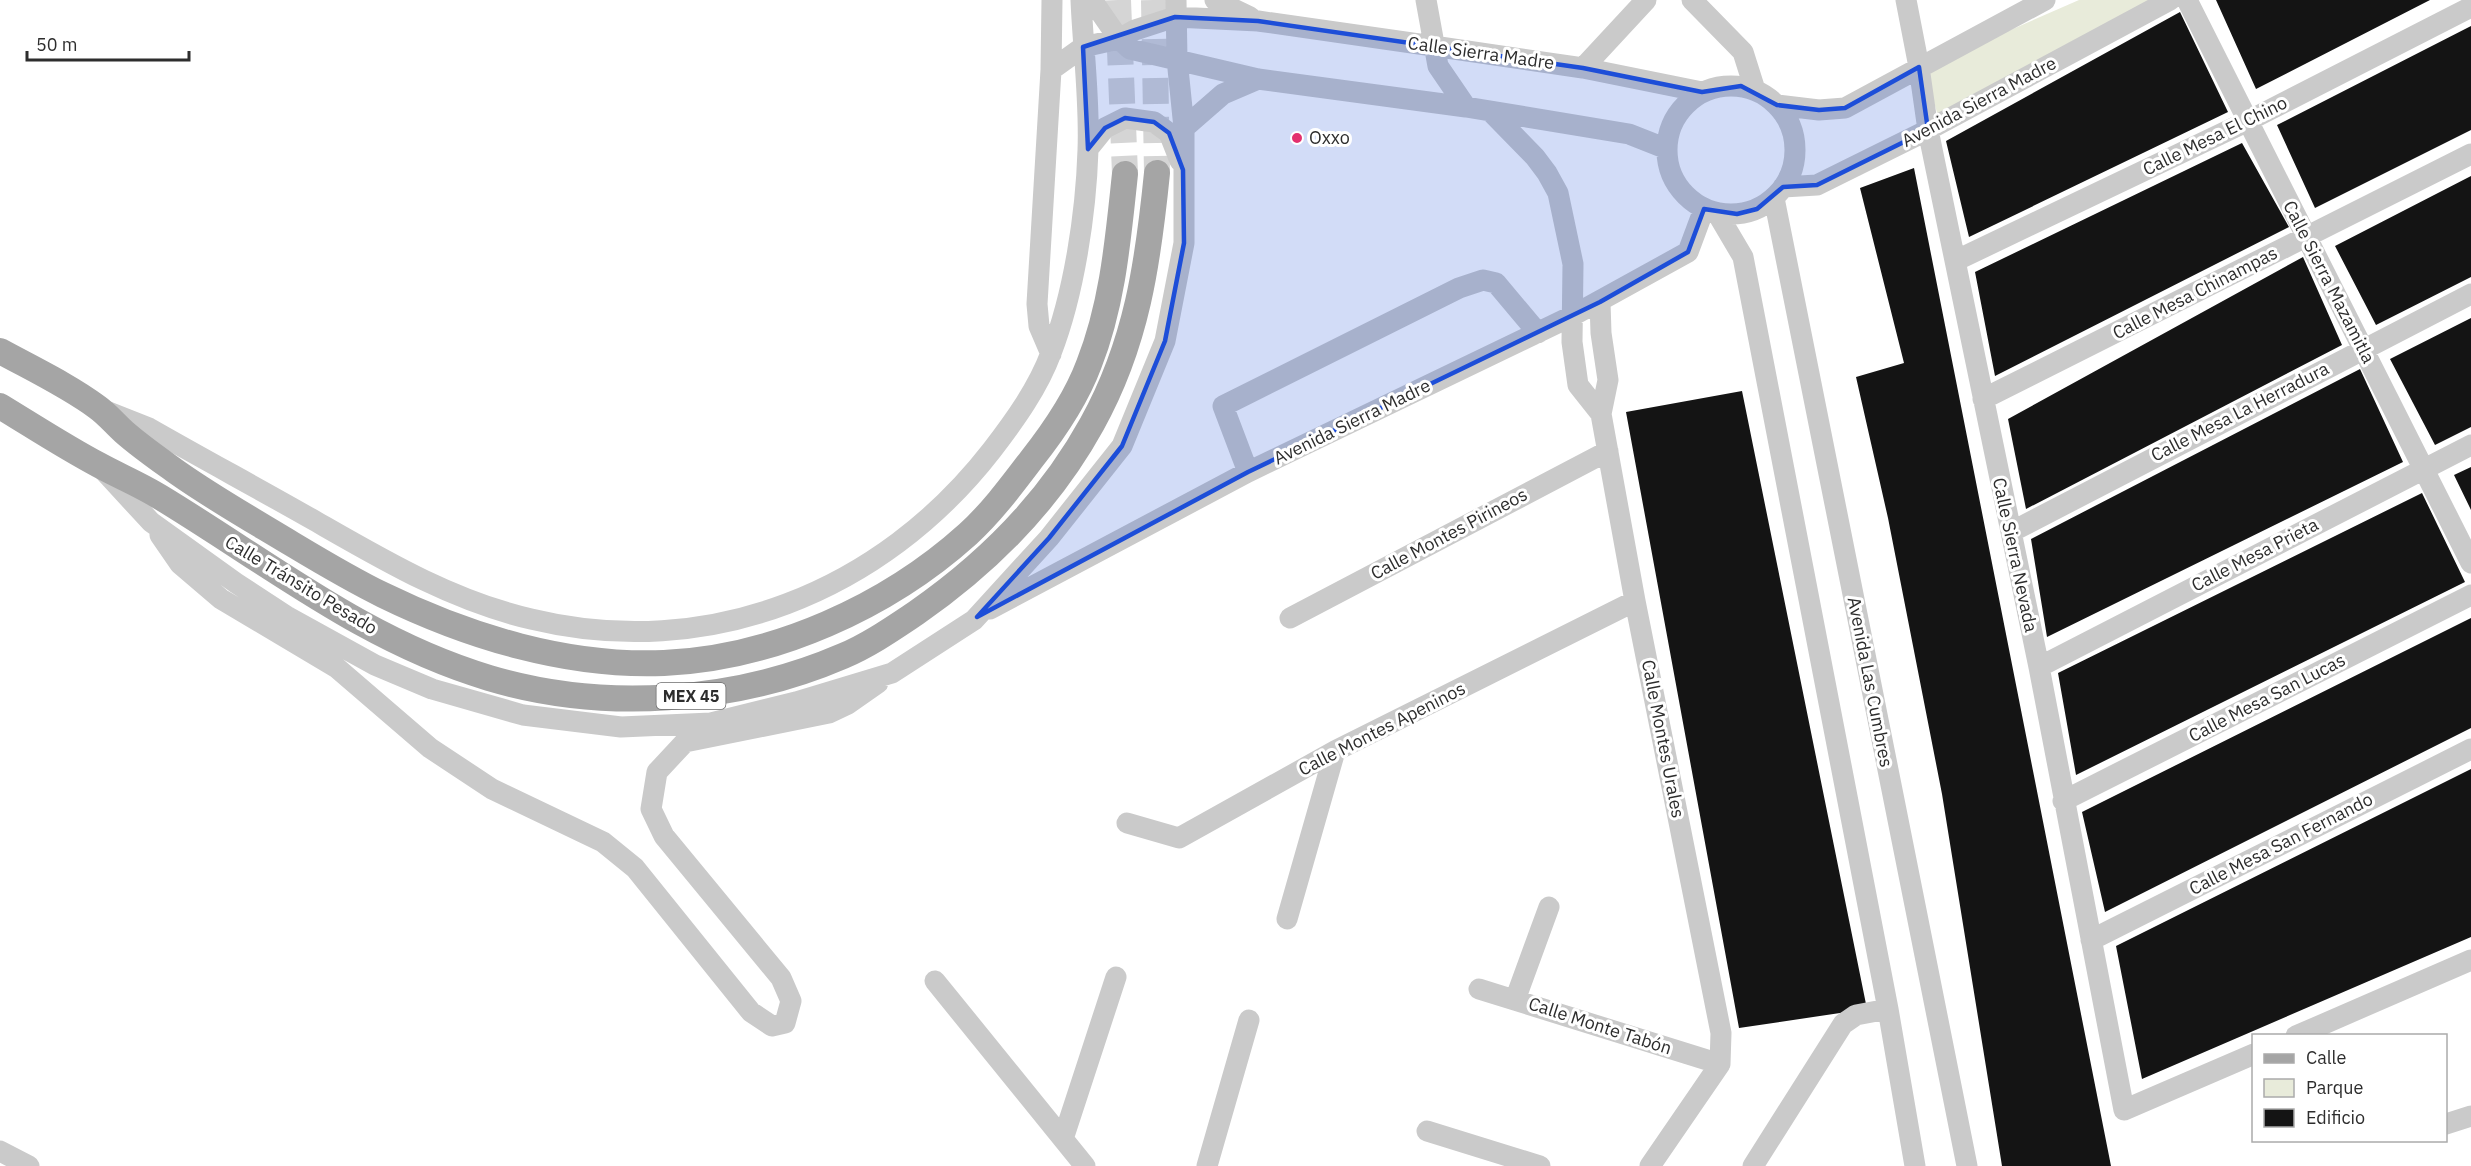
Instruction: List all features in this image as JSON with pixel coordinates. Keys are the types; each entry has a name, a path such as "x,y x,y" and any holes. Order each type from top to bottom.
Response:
{"main road":[{"name":"Calle Tránsito Pesado","path":"0,406 100,466 158,496 348,617 449,665 493,679 578,695 608,698 696,696 781,678 844,656 876,639 937,598 1005,541 1032,512 1056,482 1093,423 1112,384 1137,312 1148,254 1156,173"},
{"name":"Calle Tránsito Pesado","path":"0,351 100,409 126,434 229,507 384,596 484,636 576,657 632,663 685,661 752,649 834,621 916,575 971,531 1015,481 1054,430 1088,366 1105,315 1114,272 1125,174"}],"street":[{"path":"1051,354 1039,326 1037,304 1051,70 1052,0"},
{"path":"100,409 149,428 390,565 442,589 530,619 597,630 669,629 712,625 755,616 794,603 854,572 894,546 945,504 974,474 1029,398 1051,354 1074,267 1088,149 1081,0"},
{"path":"1092,0 1119,39 1130,49 1258,79 1466,108 1629,134 1666,148"},
{"path":"1215,0 1258,21"},
{"path":"1426,0 1437,66 1466,108"},
{"path":"1583,68 1646,0"},
{"path":"1692,0 1743,52 1755,90"},
{"name":"Calle Sierra Nevada","path":"1906,0 1928,130 1957,260 1983,399 2039,667 2124,1110 2252,1054"},
{"path":"1777,105 1819,110 1845,108 2044,0"},
{"name":"Avenida Sierra Madre","path":"1778,192 1817,185 1928,130 2170,0"},
{"name":"Calle Sierra Mazamitla","path":"2187,0 2471,564"},
{"name":"Calle Mesa El Chino","path":"1957,260 2248,121 2471,7"},
{"path":"1051,70 1083,47 1119,39 1176,8 1258,21"},
{"path":"100,466 151,522 180,564 221,598 337,668 430,748 492,789 603,842 635,868 751,1012 772,1026 785,1023 791,1001 781,978 663,836 651,809 657,772 685,742 829,713 848,704 976,617 1049,538 1122,446 1165,341 1184,243 1184,128 1177,59 1176,8"},
{"name":"Calle Sierra Madre","path":"1258,21 1583,68 1702,92"},
{"path":"1184,128 1223,94 1258,79"},
{"path":"1711,211 1737,214 1756,209 1778,192 1794,159 1791,130 1777,105 1755,90 1741,86 1721,86 1702,92 1684,106 1671,126 1666,148 1671,173 1684,194 1711,211 1743,257 1888,1009 1915,1166"},
{"name":"Calle Montes Urales","path":"1491,112 1535,156 1557,193 1573,264 1572,342 1578,385 1601,414"},
{"path":"1088,149 1105,128 1125,118 1154,122 1169,133 1183,170"},
{"name":"Calle Mesa Chinampas","path":"1983,399 2471,154"},
{"name":"Avenida Las Cumbres","path":"1778,192 1967,1166"},
{"name":"Avenida Sierra Madre","path":"976,617 1248,472 1600,302 1688,252 1711,211"},
{"path":"1248,472 1222,406 1459,288 1483,280 1496,283 1538,333"},
{"name":"Calle Mesa La Herradura","path":"2011,532 2471,294"},
{"name":"Calle Montes Urales","path":"1600,302 1601,333 1608,380 1601,414 1635,601 1721,1033 1720,1064"},
{"name":"Calle Mesa Prieta","path":"2039,667 2471,445"},
{"name":"Calle Montes Pirineos","path":"1290,618 1608,451"},
{"path":"151,522 280,612 375,665 432,689 522,715 621,727 711,723 796,702 892,673"},
{"name":"Calle Mesa San Lucas","path":"2063,801 2471,595"},
{"name":"Calle Montes Apeninos","path":"1127,823 1179,838 1335,751 1635,601"},
{"name":"Calle Mesa San Fernando","path":"2091,940 2471,749"},
{"path":"1287,920 1335,751"},
{"path":"1515,1000 1549,908"},
{"path":"2298,1034 2471,960"},
{"path":"1063,1139 1116,977"},
{"path":"935,981 1085,1166"},
{"name":"Calle Monte Tabón","path":"1479,989 1720,1064"},
{"path":"1753,1166 1843,1024 1856,1016 1888,1009"},
{"path":"1207,1166 1249,1020"},
{"path":"1650,1166 1720,1064"},
{"path":"2447,1124 2471,1116"},
{"path":"1427,1131 1540,1166"},
{"path":"0,1151 29,1166"}],"highlighted area":[{"path":"1175,17 1258,21 1583,68 1702,92 1741,86 1777,105 1819,110 1845,108 1919,67 1928,130 1817,185 1783,187 1757,209 1737,214 1704,209 1688,252 1600,302 1248,472 977,617 1049,538 1122,446 1165,341 1184,243 1183,170 1169,133 1154,122 1125,118 1105,128 1088,149 1083,47"}],"green space":[{"path":"2079,0 2158,0 1938,116 1924,68"}],"building":[{"path":"2216,0 2430,0 2256,89"},
{"path":"2180,12 2228,112 1969,237 1946,141"},
{"path":"2471,26 2471,130 2315,208 2277,125"},
{"path":"2242,143 2289,227 1995,376 1975,272"},
{"path":"1914,168 2111,1166 2002,1166 1942,794 1888,518 1856,377 1904,363 1860,188"},
{"path":"2471,176 2471,277 2376,325 2335,246"},
{"path":"2303,257 2342,345 2026,509 2008,419"},
{"path":"2471,318 2471,427 2435,445 2390,359"},
{"path":"2360,369 2403,462 2047,637 2031,539"},
{"path":"1742,391 1867,1009 1739,1028 1626,412"},
{"path":"2471,467 2471,510 2454,475"},
{"path":"2422,493 2465,582 2076,775 2058,673"},
{"path":"2471,618 2471,728 2105,912 2082,812"},
{"path":"2471,769 2471,937 2142,1079 2116,946"}],"tunnel":[{"path":"1118,0 1125,174"},
{"path":"1154,0 1157,173"}],"place":[{"name":"Oxxo","path":"1297,138"}]}
